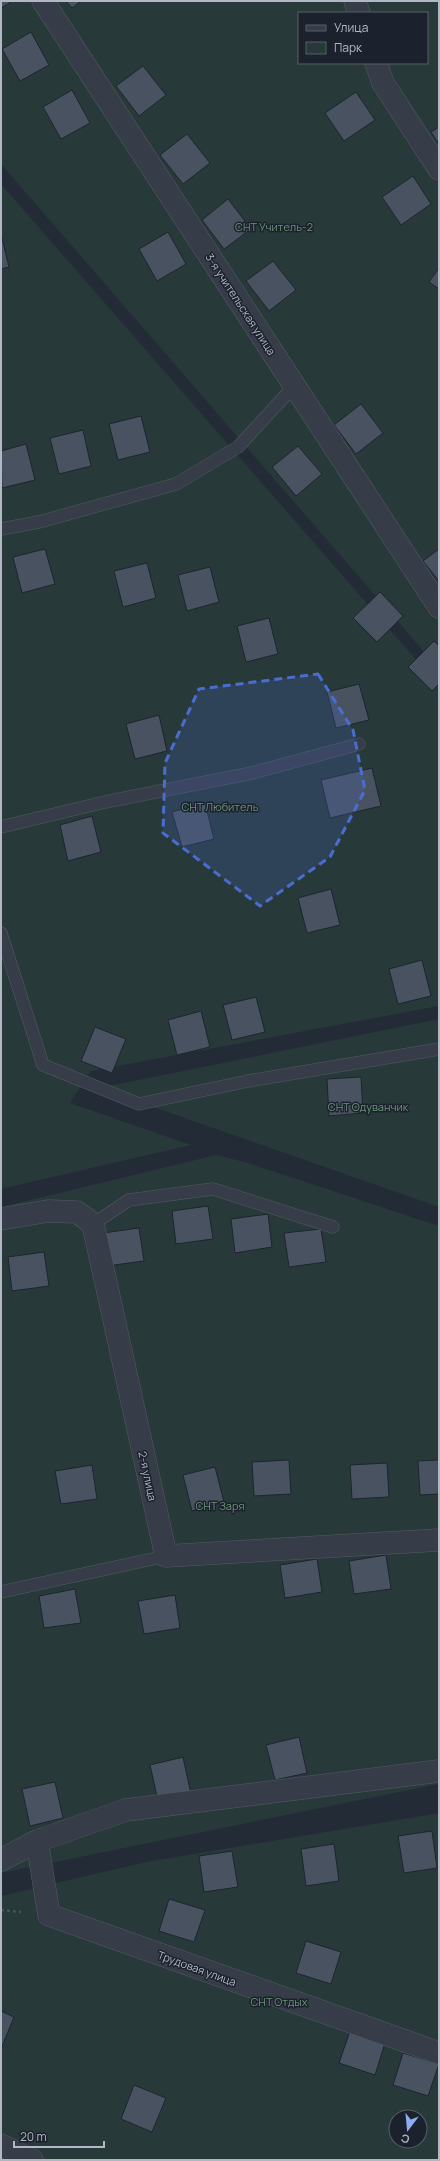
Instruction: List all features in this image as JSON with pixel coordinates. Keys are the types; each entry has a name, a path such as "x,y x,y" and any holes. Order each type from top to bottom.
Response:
{"street":[{"name":"3-я учительская улица","path":"43,1 439,607"},
{"path":"355,1 359,12"},
{"path":"376,64 383,83 439,169"},
{"path":"1,1219 48,1211 77,1212 93,1224"},
{"name":"2-я улица","path":"93,1224 166,1556"},
{"path":"166,1556 439,1540"},
{"path":"1,1860 37,1841 126,1810 439,1771"},
{"name":"Трудовая улица","path":"37,1841 49,1916 439,2053"},
{"path":"1,2145 32,2160"}],"lane":[{"path":"1,529 39,522 176,484 238,447 294,385"},
{"path":"1,827 105,802 252,773 359,744"},
{"path":"1,933 43,1066 139,1104 248,1081 439,1049"},
{"path":"93,1224 129,1200 213,1189 333,1227"},
{"path":"1,1592 166,1556"}],"highlighted area":[{"path":"318,674 353,730 365,790 330,857 260,906 163,833 165,763 199,689"}],"green space":[{"name":"СНТ Учитель-2","path":"1,1 439,1 439,669 1,164"},
{"name":"СНТ Любитель","path":"1,184 439,686 439,1006 91,1071 70,1103 191,1145 1,1189"},
{"name":"СНТ Одуванчик","path":"439,1019 439,1207 99,1088"},
{"name":"СНТ Заря","path":"216,1155 245,1162 439,1226 439,1784 1,1873 1,1207"},
{"name":"СНТ Отдых","path":"439,1813 439,2160 1,2160 1,1896 146,1862"}],"building":[{"path":"1,1 11,1 11,2 1,8"},
{"path":"66,1 81,1 72,8"},
{"path":"31,32 49,65 20,81 2,49"},
{"path":"143,66 166,95 139,116 116,86"},
{"path":"72,90 90,123 61,139 43,107"},
{"path":"356,92 375,120 344,141 325,113"},
{"path":"439,127 439,144 431,132"},
{"path":"187,134 210,163 183,184 160,155"},
{"path":"413,176 431,204 401,225 382,197"},
{"path":"228,199 251,229 224,249 202,220"},
{"path":"168,232 186,264 157,281 139,249"},
{"path":"1,234 9,267 1,269"},
{"path":"273,261 296,290 269,311 246,281"},
{"path":"439,268 439,289 429,282"},
{"path":"361,404 383,433 356,454 334,425"},
{"path":"141,416 150,452 118,460 109,424"},
{"path":"83,430 91,466 59,474 50,438"},
{"path":"26,444 35,480 2,488 1,451"},
{"path":"298,446 322,474 296,496 272,467"},
{"path":"45,549 55,584 22,593 13,557"},
{"path":"439,549 439,581 423,561"},
{"path":"147,563 156,598 123,607 114,571"},
{"path":"210,567 219,602 187,611 178,575"},
{"path":"380,592 403,616 377,642 353,618"},
{"path":"269,618 278,654 246,662 237,626"},
{"path":"434,641 439,646 439,684 432,691 408,667"},
{"path":"359,684 369,720 336,728 327,692"},
{"path":"159,715 167,751 135,759 126,724"},
{"path":"372,768 381,806 330,818 321,780"},
{"path":"205,803 214,839 182,847 172,812"},
{"path":"92,816 101,852 68,861 60,825"},
{"path":"331,889 340,925 307,933 298,898"},
{"path":"422,960 431,996 398,1004 389,969"},
{"path":"256,997 265,1032 232,1040 223,1005"},
{"path":"201,1011 210,1047 177,1055 168,1020"},
{"path":"95,1027 126,1039 112,1073 81,1061"},
{"path":"361,1077 363,1113 329,1116 327,1079"},
{"path":"208,1206 213,1239 176,1244 172,1211"},
{"path":"268,1214 272,1247 235,1253 231,1219"},
{"path":"139,1228 144,1261 107,1266 103,1233"},
{"path":"321,1229 326,1262 289,1267 284,1233"},
{"path":"44,1252 49,1286 12,1291 8,1257"},
{"path":"289,1460 291,1494 254,1496 252,1462"},
{"path":"439,1460 439,1494 420,1495 418,1461"},
{"path":"387,1463 389,1497 352,1499 350,1465"},
{"path":"92,1465 97,1499 61,1504 55,1471"},
{"path":"215,1467 224,1502 192,1511 183,1475"},
{"path":"386,1555 391,1589 354,1594 349,1561"},
{"path":"317,1559 322,1592 285,1598 280,1565"},
{"path":"75,1589 81,1623 44,1628 39,1596"},
{"path":"175,1595 180,1628 144,1634 138,1601"},
{"path":"299,1737 307,1773 275,1780 266,1745"},
{"path":"183,1757 191,1794 158,1801 150,1765"},
{"path":"55,1782 63,1818 30,1826 22,1789"},
{"path":"432,1831 437,1868 404,1873 398,1836"},
{"path":"334,1844 339,1881 306,1886 301,1849"},
{"path":"232,1851 238,1887 204,1892 199,1856"},
{"path":"169,1899 205,1910 194,1942 159,1931"},
{"path":"306,1941 341,1952 331,1984 296,1973"},
{"path":"1,2011 14,2017 1,2049"},
{"path":"350,2031 385,2043 375,2075 339,2063"},
{"path":"403,2053 439,2064 428,2096 393,2085"},
{"path":"134,2085 166,2098 152,2132 121,2119"}]}
